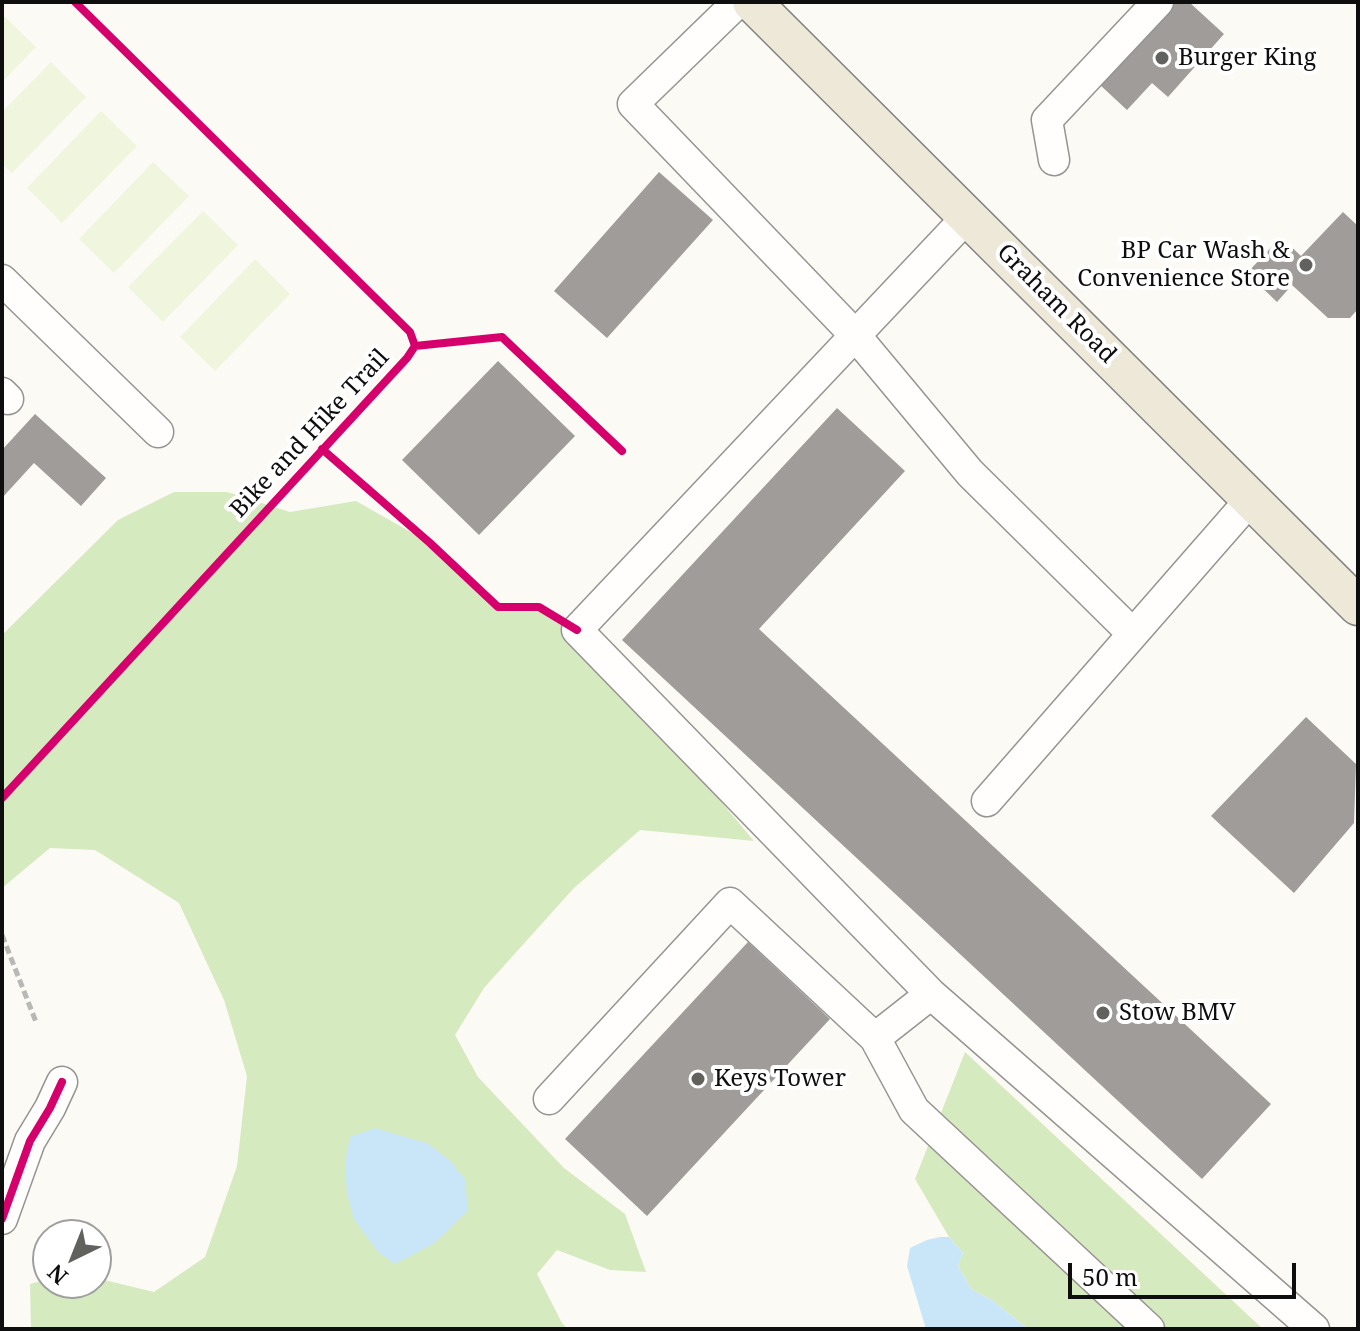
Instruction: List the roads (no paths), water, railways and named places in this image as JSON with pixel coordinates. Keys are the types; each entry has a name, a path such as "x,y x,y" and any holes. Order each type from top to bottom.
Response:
{"main road":[{"name":"Graham Road","path":"752,2 1358,606"}],"street":[{"path":"738,2 633,104 855,335 970,473 1133,634"},
{"path":"1054,160 1047,120 1158,2"},
{"path":"968,216 577,630 931,994 1314,1329"},
{"path":"2,280 158,432"},
{"path":"987,801 1251,499"},
{"path":"549,1099 730,903 875,1038 914,1110 1149,1329"},
{"path":"875,1038 931,994"},
{"path":"2,1219 30,1141 62,1082"}],"water":[{"path":"375,1128 429,1144 450,1161 465,1179 468,1211 433,1244 395,1264 378,1252 354,1219 347,1194 345,1162 350,1137"},
{"path":"940,1237 949,1237 963,1253 958,1266 972,1290 992,1300 1028,1329 926,1329 907,1266 910,1248"}],"place":[{"name":"Burger King","path":"1162,58"},
{"name":"BP Car Wash & Convenience Store","path":"1306,265"},
{"name":"Stow BMV","path":"1103,1013"},
{"name":"Keys Tower","path":"698,1079"}]}
